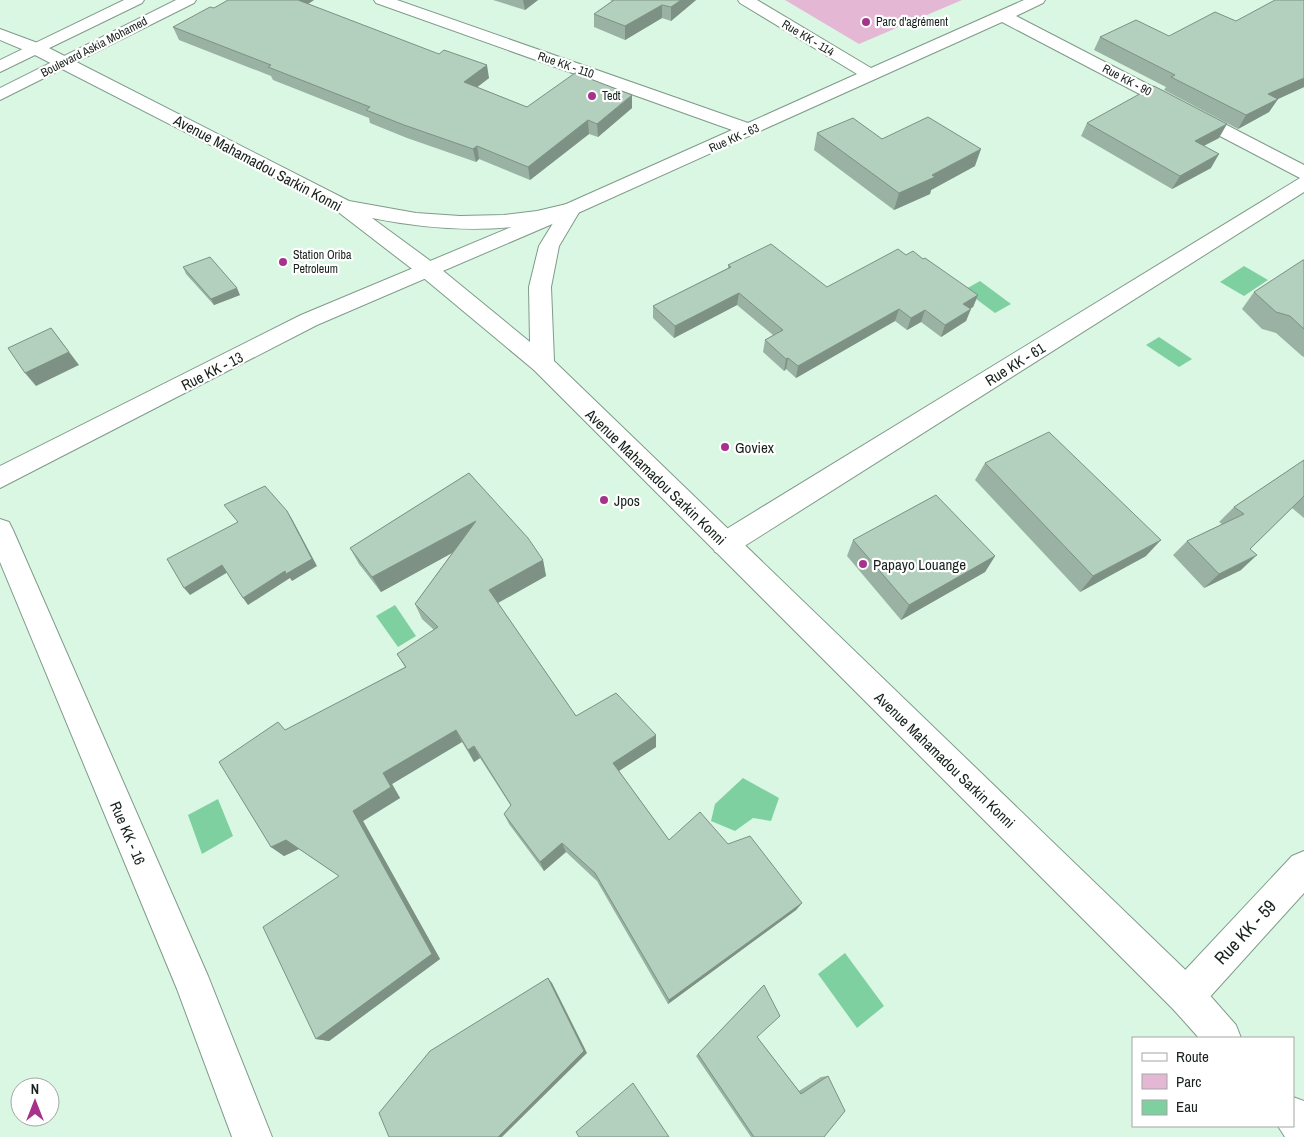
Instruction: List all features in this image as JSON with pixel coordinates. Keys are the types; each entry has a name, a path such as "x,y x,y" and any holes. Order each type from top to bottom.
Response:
{"street":[{"name":"Boulevard Askia Mohamed","path":"0,67 136,0"},
{"name":"Boulevard Askia Mohamed","path":"0,95 188,0"},
{"name":"Rue KK - 110","path":"382,0 750,130"},
{"name":"Rue KK - 114","path":"746,0 870,75"},
{"name":"Rue KK - 63","path":"428,270 750,130 1037,0"},
{"name":"Rue KK - 90","path":"1002,16 1304,173"},
{"name":"Avenue Mahamadou Sarkin Konni","path":"0,34 37,49 340,204 428,270 542,364 1186,996 1223,1037"},
{"name":"Rue KK - 61","path":"725,544 1304,183"},
{"path":"340,204 382,214 430,221 527,219 571,209"},
{"path":"542,364 540,287 549,246 571,209"},
{"name":"Rue KK - 13","path":"0,478 309,320 428,270"},
{"name":"Rue KK - 16","path":"0,530 195,989 252,1137"},
{"name":"Rue KK - 59","path":"1186,996 1304,868"},
{"path":"1294,1117 1304,1129"}],"green space":[{"name":"Parc d'agrément","path":"785,0 962,0 859,44"}],"water":[{"path":"1244,266 1268,280 1244,296 1220,282"},
{"path":"980,281 1011,304 995,313 964,290"},
{"path":"1159,337 1192,359 1179,367 1146,345"},
{"path":"395,605 416,636 398,647 376,616"},
{"path":"743,778 779,798 771,821 753,818 735,831 711,821 715,804"},
{"path":"218,799 233,836 202,854 188,815"},
{"path":"845,953 884,1006 857,1028 818,974"}],"building":[{"path":"228,0 298,0 439,54 444,50 487,65 464,82 527,107 575,73 632,95 597,124 588,120 528,167 477,146 473,149 404,125 366,110 370,107 268,67 271,65 173,27 210,7 214,8"},
{"path":"614,0 681,0 671,7 662,5 625,26 594,14"},
{"path":"1275,0 1304,0 1304,78 1268,94 1278,99 1246,115 1171,77 1175,75 1100,37 1136,20 1169,36 1215,12 1236,21"},
{"path":"1154,86 1227,124 1195,141 1219,154 1180,176 1087,123"},
{"path":"928,117 981,149 932,175 935,177 899,193 817,133 853,118 882,139"},
{"path":"771,244 827,287 898,249 906,255 913,251 978,295 963,304 971,309 945,325 925,310 911,318 899,309 798,366 788,358 786,359 765,340 783,330 739,293 675,326 653,306 731,267 728,265"},
{"path":"210,257 237,288 211,299 183,267"},
{"path":"1303,260 1304,329 1290,316 1276,312 1254,292"},
{"path":"51,328 69,352 25,373 8,348"},
{"path":"1049,432 1161,540 1093,576 985,463"},
{"path":"1304,460 1304,496 1250,549 1257,555 1219,574 1187,541 1244,514 1234,507"},
{"path":"469,473 528,538 543,560 489,590 576,716 616,693 656,735 613,763 669,840 700,812 728,844 750,836 802,903 669,1000 595,873 562,843 540,862 504,814 511,805 474,746 468,750 456,730 383,773 391,787 353,811 432,954 316,1039 263,927 339,876 286,840 271,847 219,762 278,722 285,730 406,667 397,654 438,627 415,604 476,521 372,577 350,548"},
{"path":"265,486 287,511 312,559 286,574 285,571 243,598 222,565 184,588 167,559 238,522 224,505"},
{"path":"936,495 995,556 909,605 853,540"},
{"path":"548,978 584,1051 498,1137 389,1137 379,1113 430,1051"},
{"path":"764,985 780,1016 757,1037 801,1094 828,1076 845,1111 824,1137 754,1137 698,1054"},
{"path":"633,1083 669,1137 579,1137 576,1132"}],"place":[{"name":"Parc d'agrément","path":"866,22"},
{"name":"Tedt","path":"592,96"},
{"name":"Station Oriba Petroleum","path":"283,262"},
{"name":"Goviex","path":"725,447"},
{"name":"Jpos","path":"604,500"},
{"name":"Papayo Louange","path":"863,564"}]}
